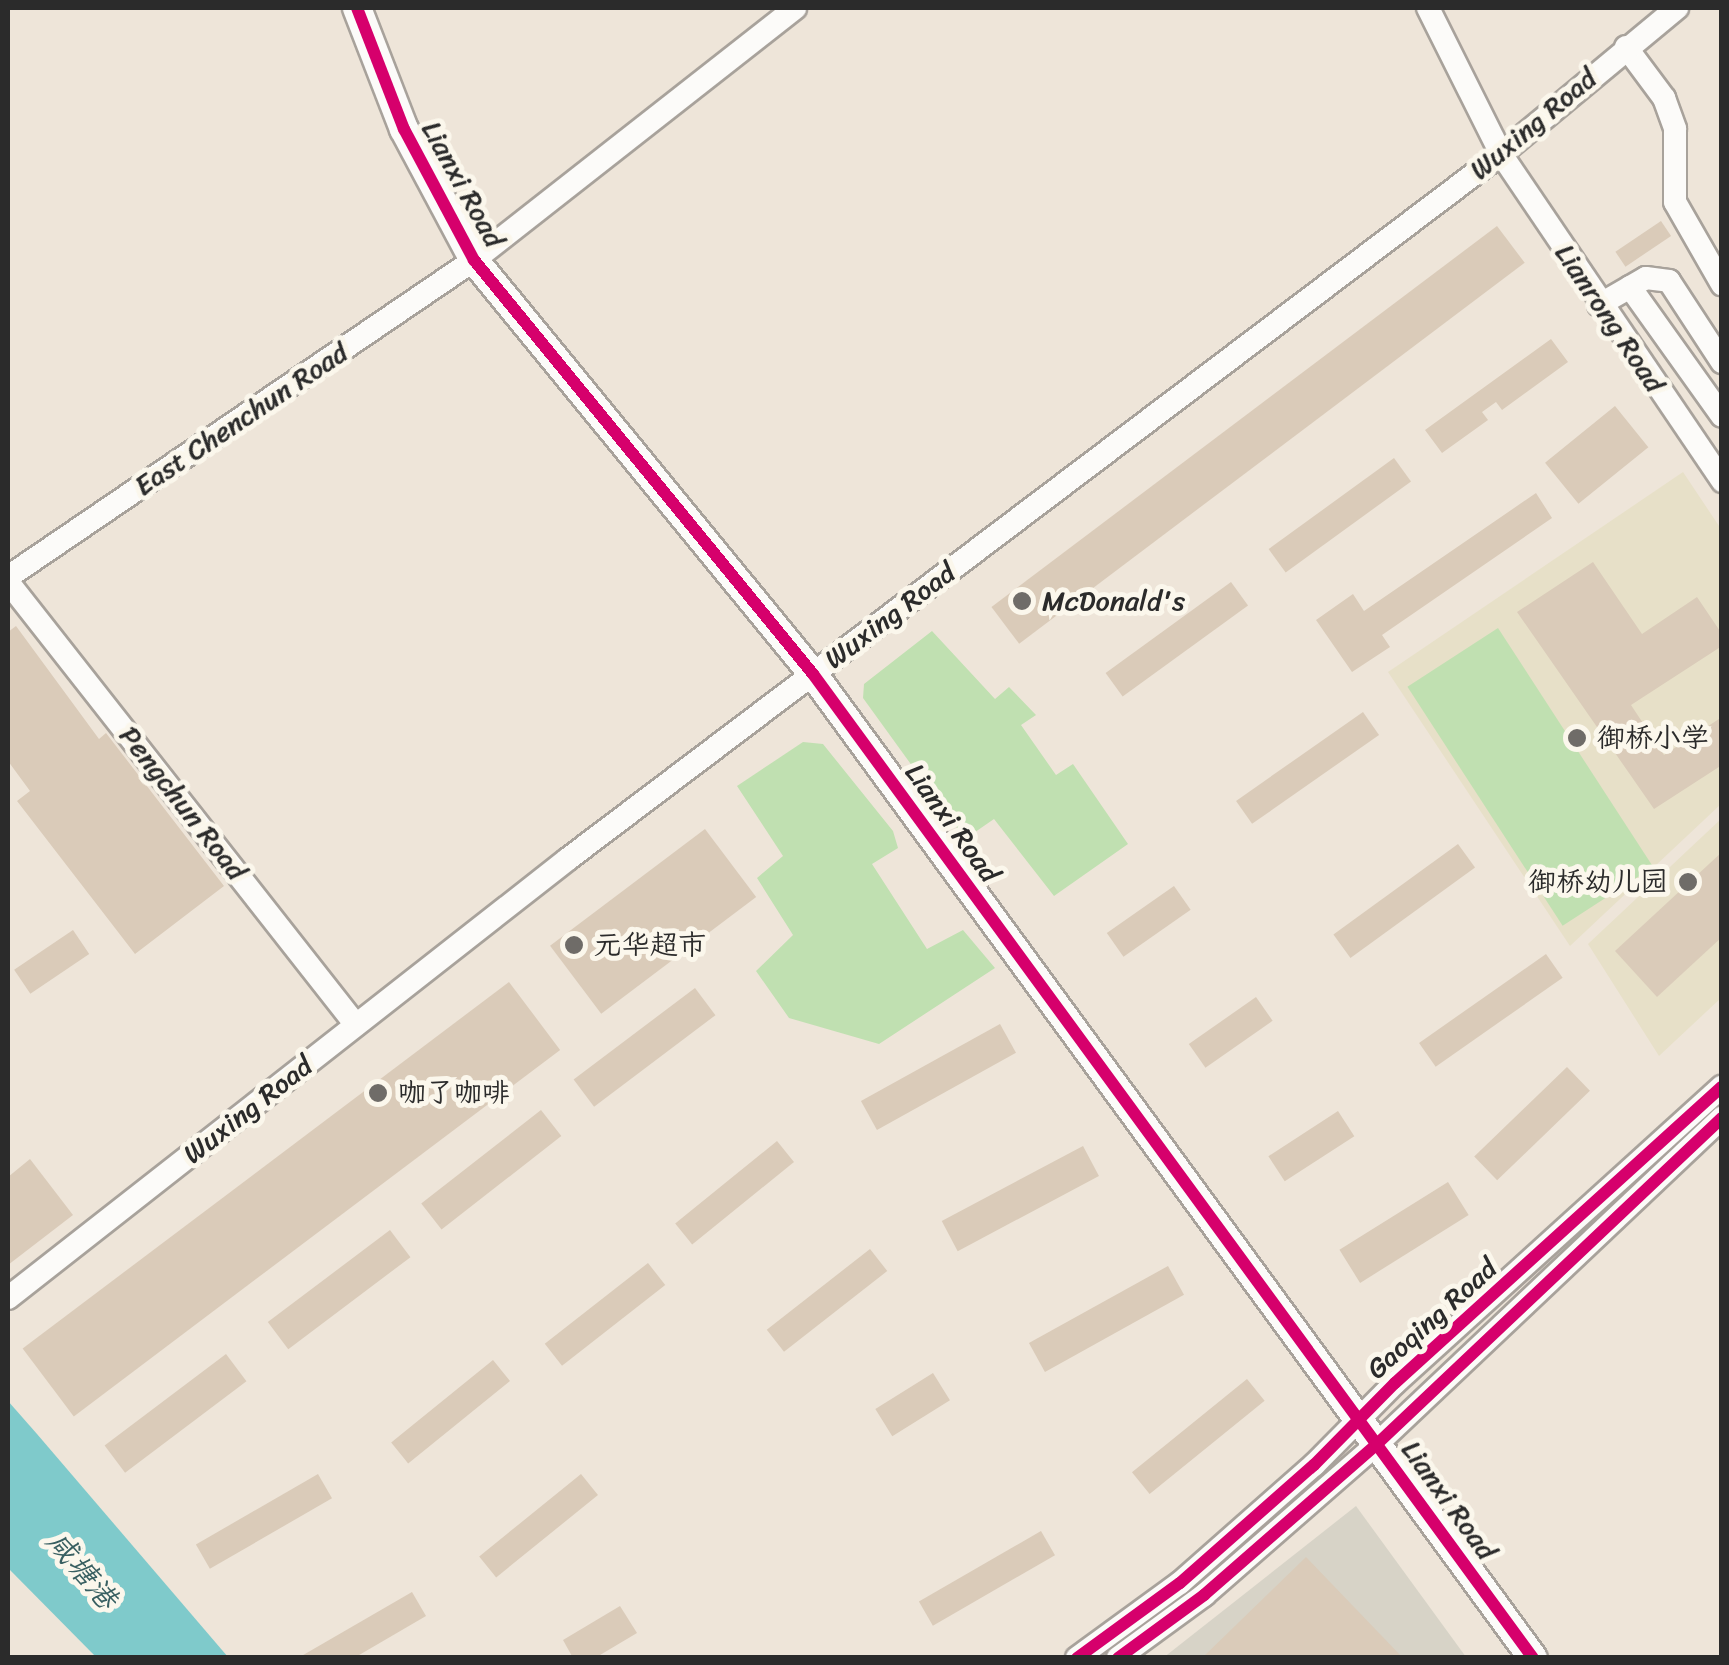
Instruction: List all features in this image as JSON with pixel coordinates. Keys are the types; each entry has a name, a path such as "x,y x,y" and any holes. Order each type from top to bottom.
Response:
{"main road":[{"name":"Lianxi Road","path":"357,8 404,129 474,260 813,674 1534,1658"}],"street":[{"name":"East Chenchun Road","path":"8,580 474,260 795,8"},
{"name":"Lianrong Road","path":"1428,8 1501,154 1599,305 1722,482"},
{"name":"Wuxing Road","path":"8,1298 813,674 1501,154 1673,9"},
{"path":"1626,47 1664,98 1675,129 1675,202 1722,284"},
{"path":"1599,305 1646,278 1670,282 1722,362"},
{"path":"1630,287 1722,416"},
{"name":"Pengchun Road","path":"8,580 356,1025"},
{"name":"Gaoqing Road","path":"1077,1658 1180,1583 1722,1087"},
{"name":"Gaoqing Road","path":"1118,1658 1204,1595 1377,1444 1722,1118"}],"shaded area":[{"name":"御桥小学","path":"1683,472 1721,529 1721,804 1570,946 1388,672"},
{"name":"御桥幼儿园","path":"1721,819 1721,998 1659,1056 1588,944"},
{"path":"1356,1506 1466,1657 1163,1658"}],"green space":[{"path":"1498,628 1653,867 1563,926 1407,687"},
{"path":"932,631 995,699 1009,687 1036,715 1021,725 1056,775 1073,764 1128,844 1054,896 994,819 965,839 863,698 864,684"},
{"path":"803,742 823,744 893,831 898,848 872,864 927,949 963,930 995,968 879,1044 789,1018 756,971 793,935 757,878 783,856 737,786"}],"water":[{"name":"咸塘港","path":"8,1401 228,1657 96,1657 8,1568"}],"building":[{"path":"1661,221 1671,236 1625,267 1615,252"},
{"path":"1497,226 1525,263 1019,644 991,607"},
{"path":"1551,339 1568,362 1502,410 1496,402 1482,412 1488,420 1442,453 1425,430"},
{"path":"1615,406 1648,447 1578,504 1545,463"},
{"path":"1394,458 1411,481 1286,573 1269,549"},
{"path":"1536,493 1552,518 1382,635 1390,647 1352,672 1316,620 1353,594 1364,611"},
{"path":"1593,562 1642,634 1697,597 1722,634 1722,646 1631,705 1664,755 1722,717 1722,765 1654,809 1517,612"},
{"path":"1231,582 1248,605 1123,697 1106,673"},
{"path":"16,626 99,739 106,733 224,886 135,954 17,801 30,791 8,761 8,632"},
{"path":"1363,712 1379,735 1252,824 1236,801"},
{"path":"705,829 756,897 601,1014 550,946"},
{"path":"1458,844 1475,867 1350,958 1333,935"},
{"path":"1722,852 1722,937 1657,997 1615,951"},
{"path":"1174,886 1191,910 1123,957 1107,933"},
{"path":"73,930 89,954 30,994 14,970"},
{"path":"1546,954 1563,978 1436,1067 1419,1043"},
{"path":"509,982 560,1050 74,1416 23,1349"},
{"path":"695,988 715,1015 594,1107 574,1079"},
{"path":"1256,997 1273,1021 1205,1068 1189,1044"},
{"path":"1000,1024 1016,1053 877,1130 861,1101"},
{"path":"1567,1067 1590,1091 1497,1180 1474,1157"},
{"path":"541,1110 561,1136 442,1230 421,1204"},
{"path":"1338,1111 1354,1136 1285,1181 1268,1156"},
{"path":"777,1141 794,1162 692,1244 675,1223"},
{"path":"1083,1146 1099,1176 958,1251 942,1221"},
{"path":"30,1159 73,1215 8,1265 8,1177"},
{"path":"1448,1182 1469,1215 1360,1283 1339,1250"},
{"path":"390,1230 410,1257 288,1349 268,1322"},
{"path":"870,1249 887,1271 784,1352 767,1330"},
{"path":"648,1263 665,1285 562,1366 545,1344"},
{"path":"1168,1266 1184,1295 1045,1372 1029,1343"},
{"path":"226,1354 246,1381 125,1473 105,1445"},
{"path":"493,1360 510,1381 408,1463 391,1442"},
{"path":"933,1373 950,1400 892,1436 875,1409"},
{"path":"1247,1379 1265,1401 1150,1494 1132,1472"},
{"path":"318,1474 332,1498 210,1569 196,1544"},
{"path":"581,1474 598,1495 496,1577 479,1556"},
{"path":"1041,1531 1055,1555 933,1626 919,1602"},
{"path":"1306,1557 1403,1658 1202,1658"},
{"path":"412,1592 426,1616 354,1658 298,1658"},
{"path":"620,1606 637,1633 595,1658 573,1658 563,1640"}],"cycle path":[{"path":"357,8 404,129 474,260 813,674 1533,1658"},
{"path":"1077,1658 1180,1583 1314,1465 1395,1383 1722,1087"},
{"path":"1118,1658 1204,1595 1377,1444 1722,1118"}],"place":[{"name":"McDonald's","path":"1022,601"},
{"name":"御桥小学","path":"1577,738"},
{"name":"御桥幼儿园","path":"1688,882"},
{"name":"元华超市","path":"574,945"},
{"name":"咖了咖啡","path":"378,1093"}]}
